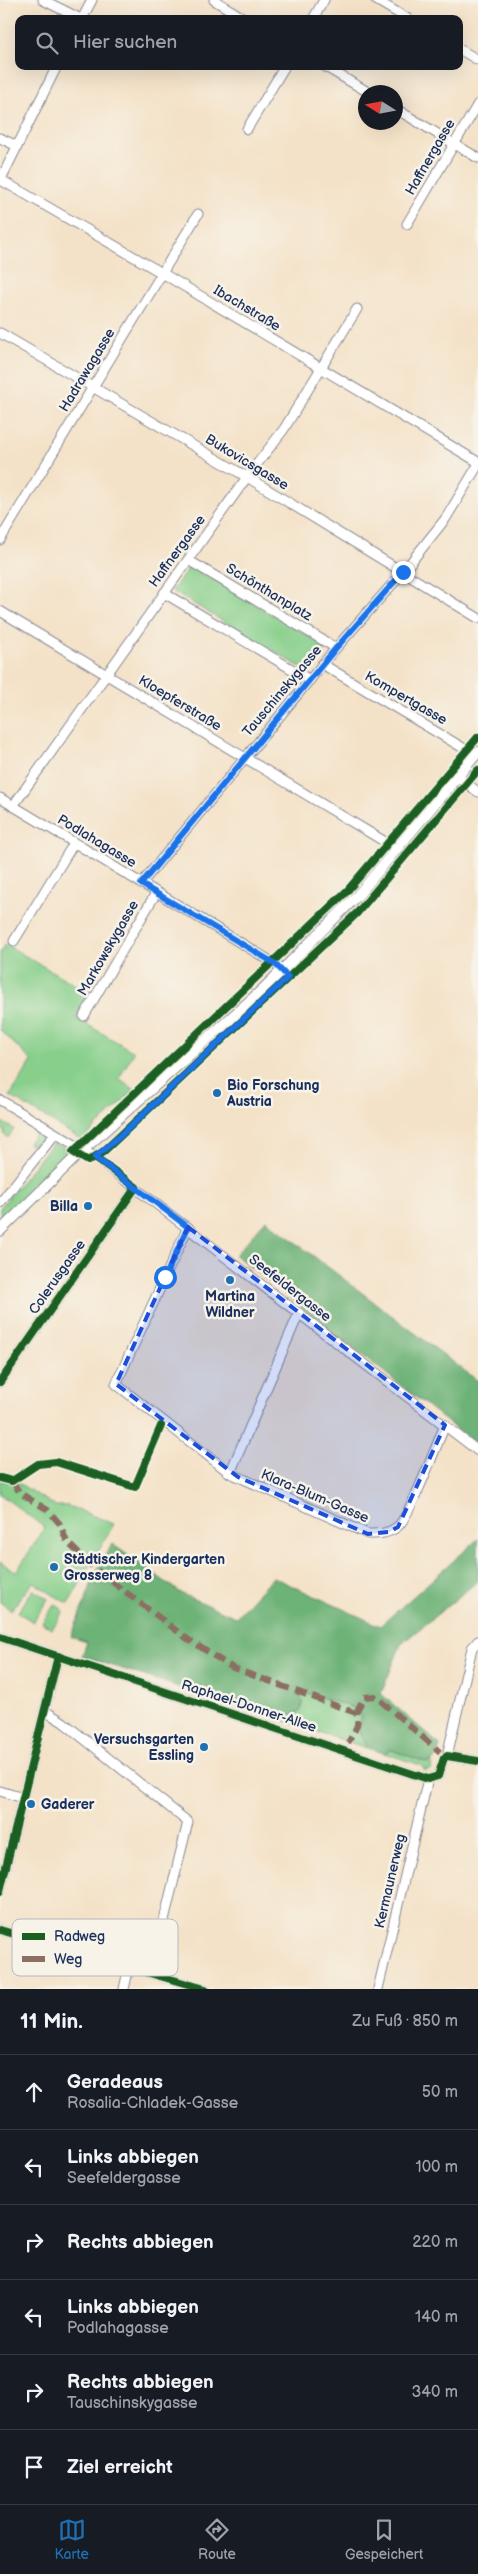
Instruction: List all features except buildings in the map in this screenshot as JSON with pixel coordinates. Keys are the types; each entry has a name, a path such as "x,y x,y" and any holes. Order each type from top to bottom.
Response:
{"main road":[{"path":"0,1231 84,1149 282,970 369,884 477,754"}],"street":[{"path":"43,0 73,15"},
{"path":"83,15 92,0"},
{"path":"214,0 238,15"},
{"path":"315,15 324,0"},
{"path":"376,0 401,15"},
{"path":"463,51 478,60"},
{"path":"0,180 56,70"},
{"path":"247,129 283,70"},
{"path":"331,70 358,86"},
{"name":"Haffnergasse","path":"407,224 478,104"},
{"path":"403,113 478,158"},
{"path":"0,138 17,146"},
{"name":"Ibachstraße","path":"0,180 162,272 478,464"},
{"name":"Hadrawagasse","path":"0,540 198,214"},
{"name":"Haffnergasse","path":"13,806 108,675 246,477 284,429 357,309"},
{"name":"Bukovicsgasse","path":"0,333 246,477 478,618"},
{"name":"Tauschinskygasse","path":"141,884 322,664 403,572 446,518 478,464"},
{"name":"Schönthanplatz","path":"188,560 336,648"},
{"path":"164,593 310,680"},
{"name":"Kloepferstraße","path":"0,610 397,849"},
{"name":"Kompertgasse","path":"322,664 477,754"},
{"path":"457,776 478,792"},
{"name":"Podlahagasse","path":"0,798 274,963 282,970"},
{"path":"14,941 74,843"},
{"name":"Markowskygasse","path":"84,1016 156,893"},
{"name":"Seefeldergasse","path":"0,1100 55,1134 84,1149 136,1187 478,1451"},
{"path":"0,1203 55,1134"},
{"name":"Colerusgasse","path":"0,1382 136,1187"},
{"name":"Klara-Blum-Gasse","path":"188,1227 116,1384 230,1473 368,1534 380,1534 393,1530 405,1519 445,1425"},
{"path":"230,1473 300,1313"},
{"name":"Raphael-Donner-Allee","path":"0,1637 428,1779"},
{"path":"428,1779 438,1776 444,1758 447,1756 472,1648 478,1641"},
{"path":"0,1891 58,1656"},
{"path":"44,1711 62,1722 188,1822 164,1919"},
{"path":"447,1756 478,1761"},
{"name":"Kermaunerweg","path":"378,1989 428,1779"},
{"path":"0,1791 23,1798"},
{"path":"124,1989 127,1976"},
{"path":"161,1976 205,1989"}],"highlighted area":[{"path":"188,1227 445,1425 398,1527 389,1532 368,1534 238,1477 116,1384"}],"green space":[{"path":"190,566 327,647 307,671 172,591"},
{"path":"353,908 356,912 326,940 324,937 328,933 330,934 347,918 345,916"},
{"path":"5,944 89,993 76,1018 134,1052 119,1078 135,1090 82,1140 10,1096 32,1061 0,1030 0,952"},
{"path":"0,1121 14,1129 8,1138 4,1134 5,1131 0,1127"},
{"path":"37,1131 46,1136 36,1149 28,1143"},
{"path":"52,1144 57,1144 71,1151 71,1154 52,1164 41,1177 39,1187 0,1227 0,1208"},
{"path":"266,1220 478,1381 478,1446 235,1255"},
{"path":"0,1480 20,1484 55,1506 68,1506 114,1524 68,1604 33,1582 11,1610 0,1602 0,1562 16,1572 45,1528 0,1494"},
{"path":"478,1539 478,1581 401,1644 381,1694 440,1745 436,1758 428,1763 392,1750 384,1753 367,1748 359,1732 361,1717 353,1707 301,1691 299,1696 303,1701 300,1711 282,1720 82,1656 87,1642 71,1637 99,1565 112,1544 184,1595 236,1617 273,1577 380,1626"},
{"path":"33,1590 48,1599 33,1622 18,1612"},
{"path":"55,1604 64,1611 52,1629 42,1623"},
{"path":"301,1691 353,1708 361,1717 359,1732 367,1748 282,1720 300,1711 299,1696"},
{"path":"391,1750 428,1763 432,1761 431,1769 425,1771 421,1765 384,1753"}],"marked path":[{"path":"12,1481 20,1493 48,1510 60,1524 67,1542 94,1568 189,1640 233,1668 356,1713 357,1725 348,1743"},
{"path":"356,1713 364,1697 375,1696 440,1752"}],"cycle path":[{"path":"478,737 347,891 73,1152 88,1161 103,1152 357,913 478,770"},
{"path":"0,1382 136,1187 95,1157"},
{"path":"0,1478 12,1481 38,1464 56,1462 135,1487 161,1426"},
{"path":"0,1637 428,1779 438,1776 444,1758 447,1756 478,1761"},
{"path":"0,1891 58,1656"},
{"path":"0,1930 12,1933"},
{"path":"160,1976 205,1989"}],"place":[{"name":"Bio Forschung Austria","path":"217,1093"},
{"name":"Billa","path":"88,1206"},
{"name":"Martina Wildner","path":"230,1280"},
{"name":"Städtischer Kindergarten Grosserweg 8","path":"54,1567"},
{"name":"Versuchsgarten Essling","path":"204,1747"},
{"name":"Gaderer","path":"31,1804"}],"route":[{"path":"165,1277 188,1227 95,1157 103,1152 288,977 274,963 141,884 336,648 403,572"}]}
